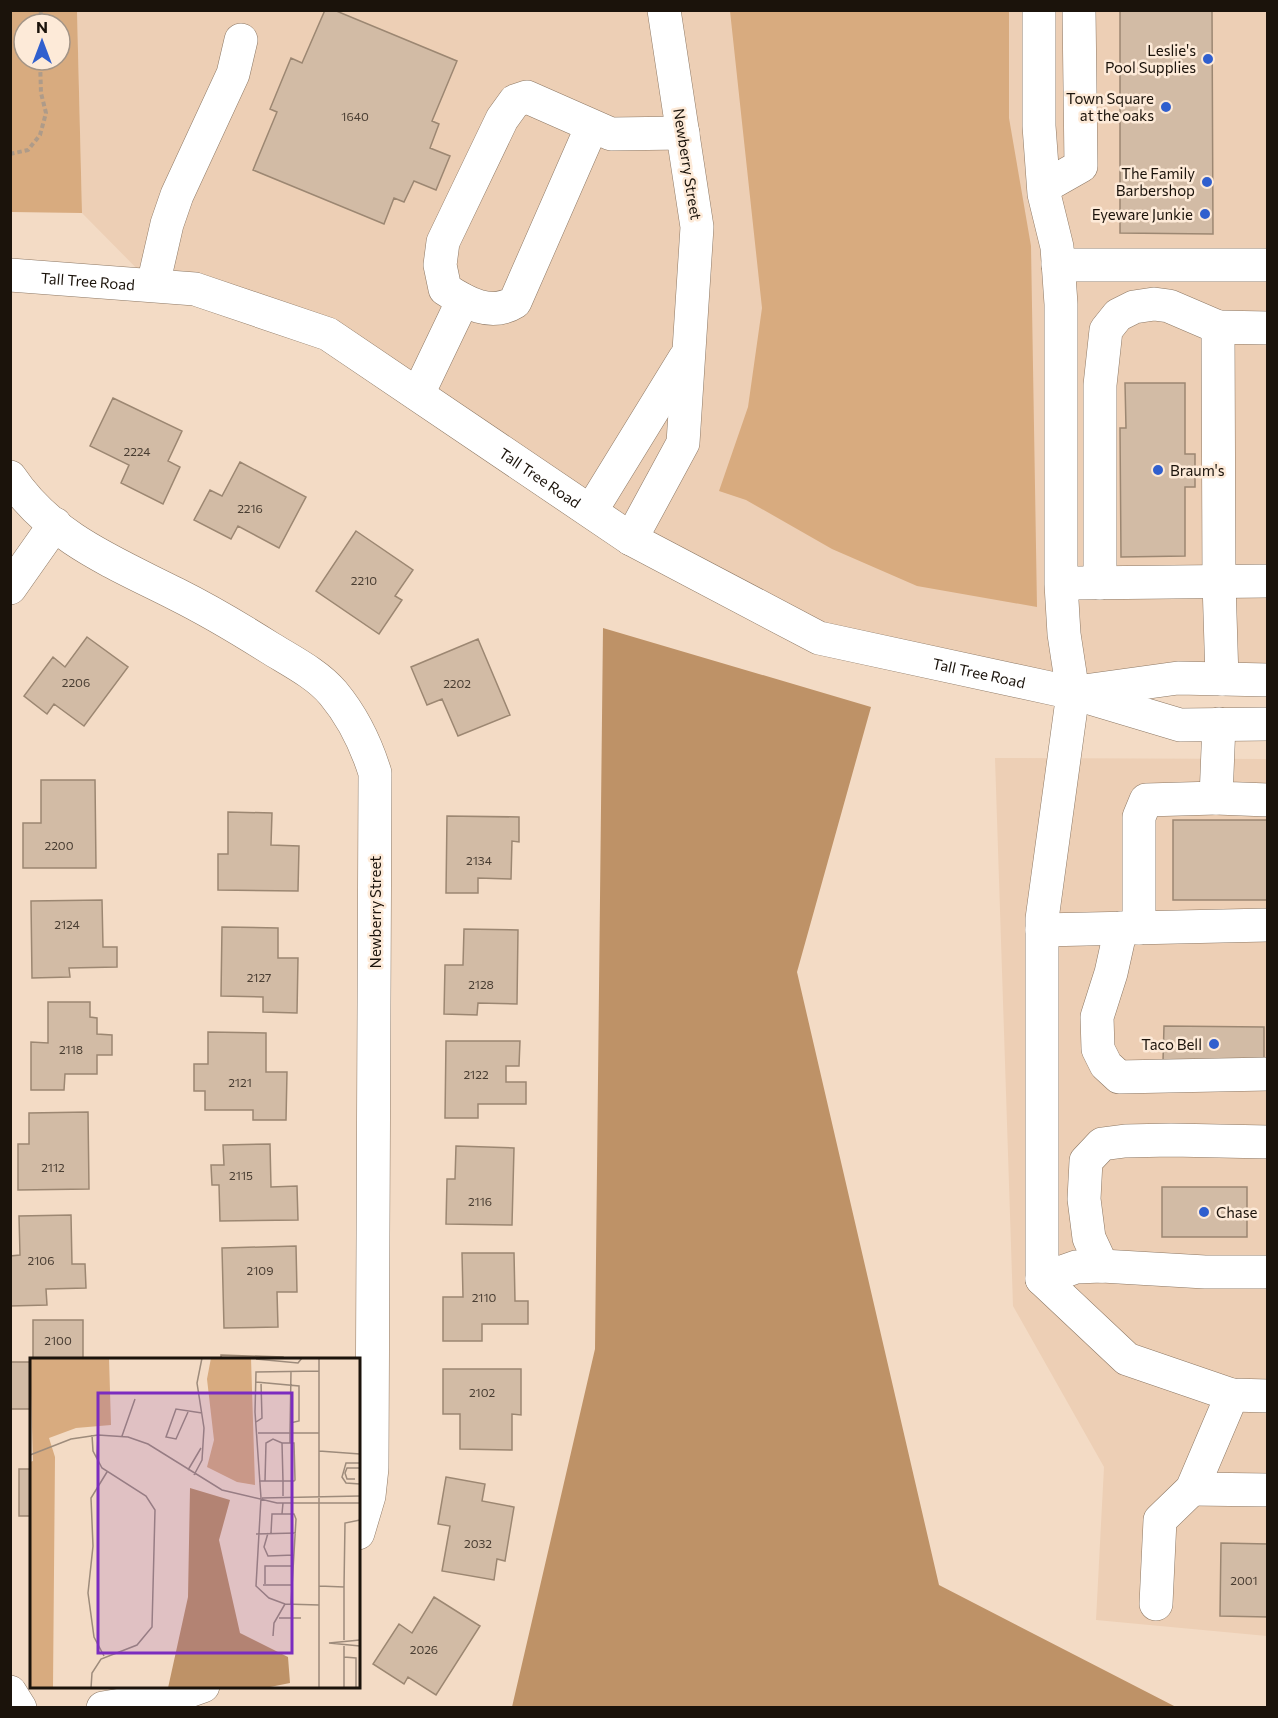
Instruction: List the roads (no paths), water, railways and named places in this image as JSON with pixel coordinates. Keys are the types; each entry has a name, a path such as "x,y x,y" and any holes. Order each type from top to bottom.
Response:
{"street":[{"name":"Newberry Street","path":"631,539 683,443 697,227 664,10"},
{"path":"1039,10 1039,126 1044,187 1057,246 1061,304 1061,584 1064,634 1073,693 1042,930 1042,1279 1127,1359 1232,1395 1268,1396"},
{"path":"1044,187 1081,165 1079,10"},
{"path":"153,285 170,214 233,74 241,40"},
{"path":"592,126 515,302 505,309 491,310 463,300 445,289 440,265 443,242 502,119 515,101 527,97 611,134 683,133"},
{"path":"1058,265 1268,265"},
{"name":"Tall Tree Road","path":"10,275 195,289 328,334 631,539 819,638 1073,693 1180,725 1268,724"},
{"path":"418,394 463,300"},
{"path":"1100,583 1102,357 1106,330 1118,315 1134,307 1154,304 1170,306 1218,327 1268,328"},
{"path":"1218,327 1219,582 1222,679"},
{"name":"Newberry Street","path":"591,511 687,354"},
{"path":"1061,357 1102,357"},
{"name":"Newberry Street","path":"10,477 24,497 77,543 179,595 303,668 332,692 353,721 366,746 375,773 372,1468 369,1496 360,1526"},
{"path":"10,588 55,524"},
{"path":"1061,584 1268,582"},
{"name":"Tall Tree Road","path":"1073,693 1178,678 1268,680"},
{"path":"1216,798 1219,724"},
{"path":"1268,800 1216,798 1146,800 1139,817 1130,928 1111,973 1097,1017 1098,1049 1106,1065 1119,1077 1268,1074"},
{"path":"1042,930 1268,925"},
{"path":"1102,1266 1089,1238 1084,1199 1086,1161 1102,1144 1171,1140 1268,1142"},
{"path":"1042,1279 1076,1267 1102,1266 1205,1272 1268,1272"},
{"path":"1156,1604 1160,1520 1192,1489 1232,1395"},
{"path":"1192,1489 1268,1490"},
{"path":"103,1707 175,1696 197,1688"},
{"path":"10,1692 20,1707"}],"place":[{"name":"Leslie's Pool Supplies","path":"1208,59"},
{"name":"Town Square at the oaks","path":"1166,107"},
{"name":"The Family Barbershop","path":"1207,182"},
{"name":"Eyeware Junkie","path":"1205,214"},
{"name":"Braum's","path":"1158,470"},
{"name":"Taco Bell","path":"1214,1044"},
{"name":"Chase","path":"1204,1212"}]}
